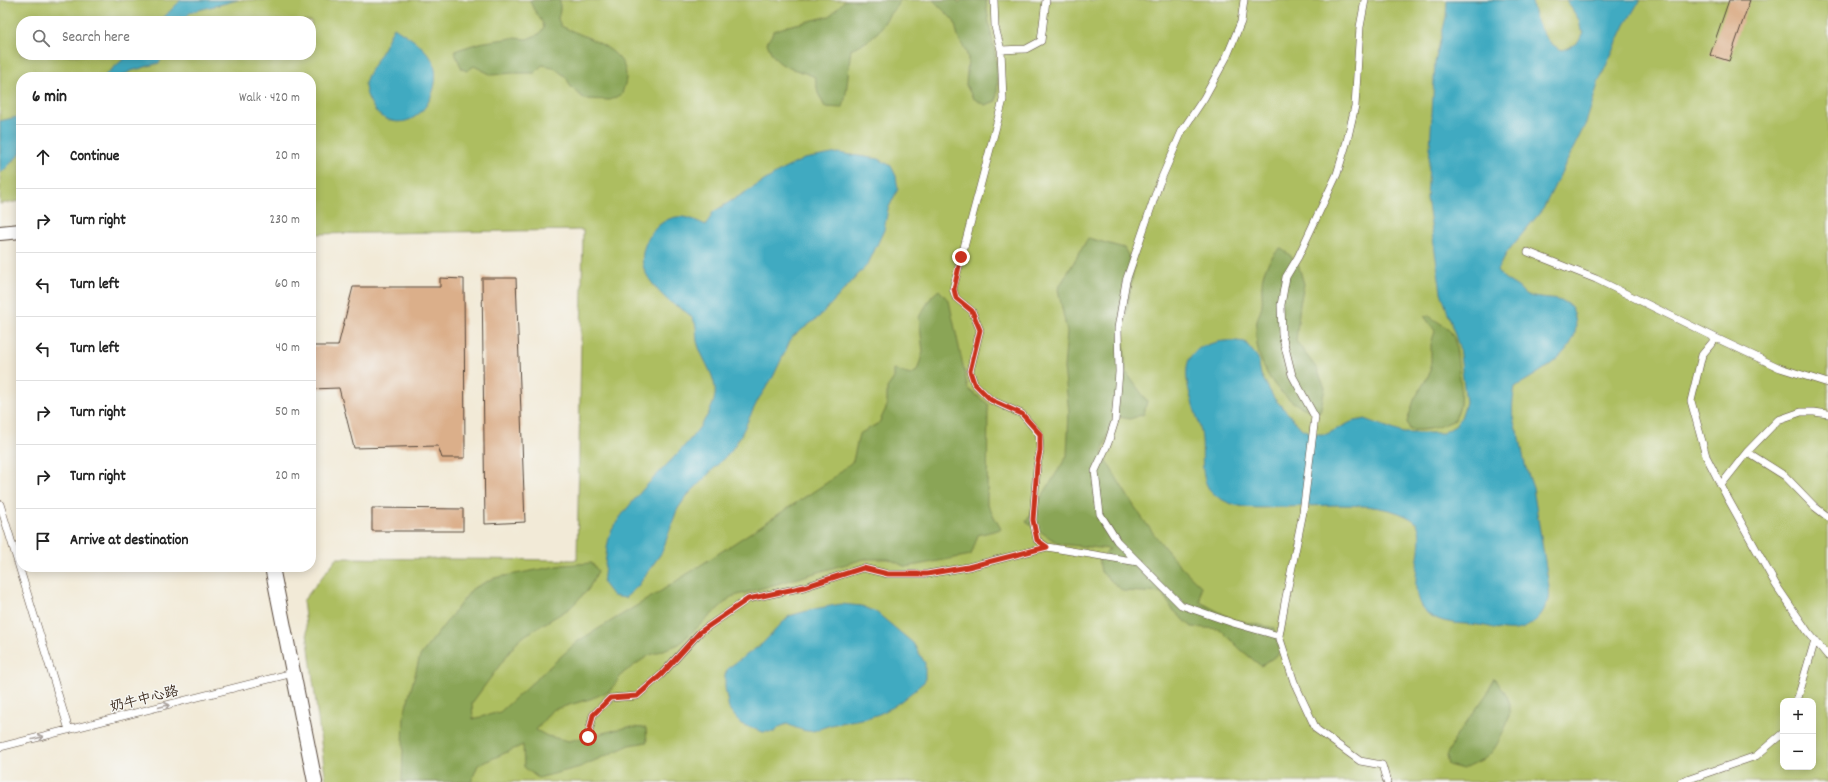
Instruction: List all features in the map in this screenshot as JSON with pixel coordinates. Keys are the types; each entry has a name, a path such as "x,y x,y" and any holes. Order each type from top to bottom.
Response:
{"street":[{"path":"0,233 16,231"},
{"path":"273,572 315,782"}],"lane":[{"path":"994,0 995,27 1001,50 1003,100 954,289 956,298 972,311 980,330 970,371 974,383 991,400 1022,414 1040,434 1040,451 1037,466 1033,520 1037,540 1047,547"},
{"path":"1001,50 1026,49 1041,41 1046,0"},
{"path":"1244,0 1241,22 1227,56 1204,98 1182,131 1160,184 1126,281 1118,328 1119,372 1114,421 1108,443 1095,471 1100,514 1117,541 1181,605 1232,623 1279,636"},
{"path":"1365,0 1360,27 1355,106 1347,141 1337,174 1298,257 1286,277 1281,305 1280,321 1285,352 1292,375 1315,417 1315,426 1303,512 1279,636 1294,682 1316,729 1360,761 1382,765 1387,782"},
{"path":"1528,252 1596,279 1780,368 1828,383"},
{"path":"1716,338 1702,355 1691,401 1706,456 1776,585 1828,656"},
{"path":"1721,485 1747,452 1778,420 1801,412 1828,414"},
{"path":"1747,452 1785,476 1815,507 1828,517"},
{"path":"0,504 16,556"},
{"path":"588,737 593,715 610,698 637,696 661,675 700,632 748,599 804,587 863,568 888,574 927,574 968,567 1047,547 1138,562"},
{"path":"21,572 69,730"},
{"path":"1798,698 1815,640"},
{"name":"奶牛中心路","path":"0,747 293,674"},
{"path":"1680,782 1756,756 1782,734"}],"green space":[{"path":"0,0 1828,0 1828,782 326,782 303,601 337,558 577,560 583,230 316,234 316,72 16,72 16,202 0,204"},
{"path":"530,0 560,0 558,19 561,26 602,44 620,59 625,68 626,78 622,94 610,100 584,99 571,87 566,77 553,67 542,65 535,73 492,75 474,66 467,71 462,69 454,51 479,43 512,38 527,39 539,34 544,27"},
{"path":"845,0 899,0 899,3 879,31 866,42 851,49 843,108 825,107 818,93 815,77 780,63 775,59 767,43 774,31 788,26 830,16"},
{"path":"933,0 956,0 959,3 962,0 986,0 996,62 996,101 985,105 973,98 966,85 968,58 965,49 959,40 954,21"},
{"path":"1088,238 1124,248 1134,266 1123,335 1126,372 1147,401 1144,414 1130,419 1114,416 1102,453 1146,524 1186,572 1201,586 1200,602 1234,620 1274,628 1280,653 1261,666 1240,649 1220,629 1192,627 1173,610 1162,593 1123,591 1101,572 1099,560 1110,549 1059,544 1026,522 1067,456 1069,412 1064,368 1067,332 1058,289"},
{"path":"1280,248 1291,256 1299,267 1304,284 1296,341 1317,369 1325,388 1320,412 1306,409 1292,402 1281,392 1271,380 1263,366 1258,351 1256,336 1257,321 1262,306 1263,274 1270,261"},
{"path":"939,290 949,301 968,389 988,404 987,504 1001,529 978,535 971,555 906,567 889,559 864,559 731,597 679,644 648,656 623,673 610,691 590,699 552,710 536,730 547,736 569,741 628,727 646,728 647,742 630,745 580,767 538,778 524,767 523,745 478,765 471,782 402,782 404,715 420,656 472,589 494,578 563,565 592,563 598,571 588,590 570,608 519,639 472,703 473,719 500,712 578,641 661,591 828,482 853,461 859,434 879,423 887,406 887,388 894,378 894,369 910,375 917,371 923,352 919,317 932,296"},
{"path":"1424,316 1429,316 1449,329 1455,340 1461,387 1460,406 1455,420 1433,428 1410,430 1407,422 1414,400 1431,371 1431,344 1435,331"},
{"path":"1494,678 1506,695 1510,707 1507,722 1500,739 1487,757 1463,769 1448,765 1446,756 1457,735 1487,694"}],"water":[{"path":"181,0 238,0 191,12 187,16 165,16"},
{"path":"1447,0 1532,0 1537,22 1541,30 1550,42 1562,50 1575,44 1584,32 1581,31 1579,20 1566,0 1640,0 1625,25 1599,81 1586,123 1543,209 1508,251 1497,270 1504,278 1527,295 1536,298 1557,300 1568,304 1574,313 1576,330 1566,350 1557,359 1515,387 1513,418 1520,438 1526,468 1533,488 1549,592 1549,600 1538,618 1533,623 1516,630 1503,630 1450,622 1427,613 1419,603 1416,591 1420,537 1418,527 1413,520 1400,513 1368,506 1350,505 1267,508 1248,507 1230,503 1214,494 1205,482 1203,474 1201,432 1190,396 1188,383 1187,371 1189,360 1195,351 1217,342 1240,341 1245,342 1258,358 1261,375 1274,398 1302,429 1313,434 1327,434 1351,422 1365,419 1403,433 1443,433 1455,426 1461,418 1466,402 1459,347 1441,292 1427,198 1435,62 1446,17"},
{"path":"394,27 428,53 435,68 433,91 428,102 421,112 412,119 401,122 382,117 374,109 366,93 365,87 367,76 380,55"},
{"path":"122,60 161,60 159,63 129,72 109,72"},
{"path":"16,117 16,158 0,174 0,121"},
{"path":"838,153 879,159 891,166 896,176 898,189 888,209 884,230 868,264 819,317 792,337 773,377 758,400 741,435 731,451 686,497 677,510 662,552 638,586 625,598 613,596 603,583 607,548 612,530 621,516 639,494 698,429 708,414 714,401 714,382 697,341 695,323 687,313 670,302 648,278 642,260 646,242 658,226 674,217 692,219 706,225 713,212 782,170 804,159"},
{"path":"841,604 862,606 876,612 913,643 925,663 925,681 897,704 879,714 831,725 814,731 804,730 787,724 779,727 775,732 763,732 741,724 729,709 725,688 725,675 728,668 762,644 789,616"}],"building":[{"path":"1729,0 1750,0 1729,61 1710,55"},
{"path":"440,278 464,279 465,458 442,458 438,446 354,448 339,388 316,389 316,346 338,346 353,287 440,287"},
{"path":"482,278 516,278 525,522 485,524"},
{"path":"372,508 463,509 463,531 372,531"}],"route":[{"path":"588,737 593,715 610,698 637,696 661,675 700,632 748,599 804,587 863,568 888,574 927,574 968,567 1047,547 1037,540 1033,520 1037,466 1040,451 1040,434 1022,414 991,400 974,383 970,371 980,330 972,311 956,298 954,289 961,257"}]}
